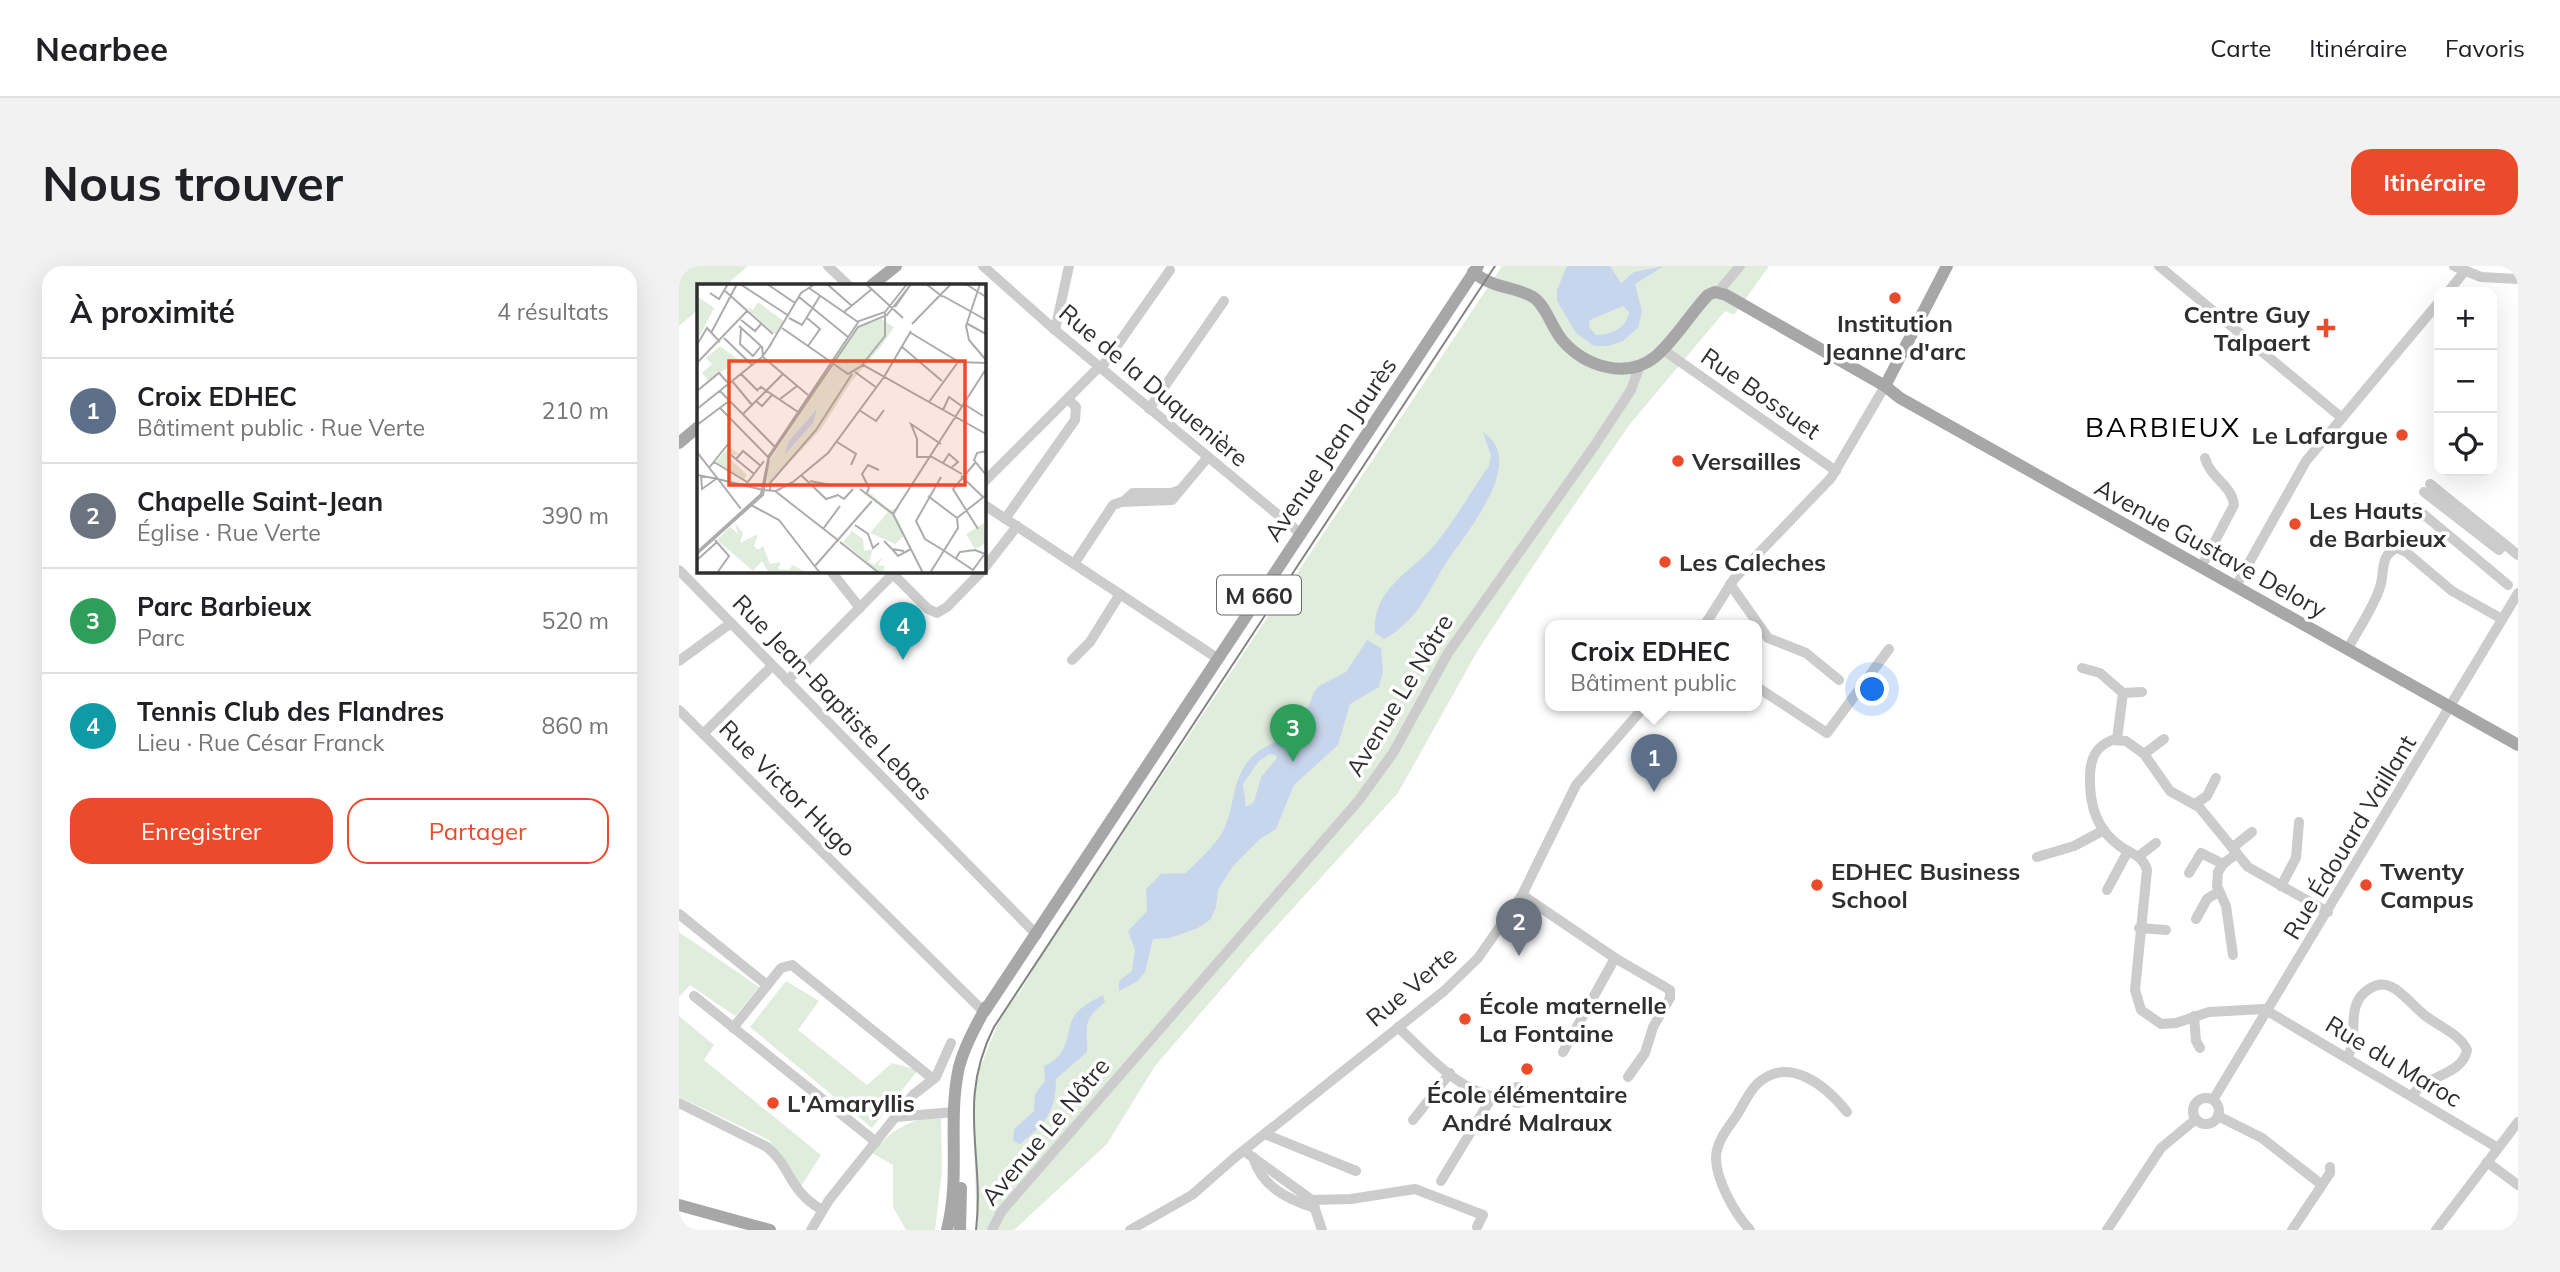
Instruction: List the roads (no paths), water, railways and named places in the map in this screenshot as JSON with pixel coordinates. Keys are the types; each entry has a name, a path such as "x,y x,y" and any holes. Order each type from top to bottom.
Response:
{"main road":[{"path":"873,284 896,266"},
{"path":"1885,386 1947,266"},
{"path":"1472,268 1489,284 1534,298 1560,338 1585,359 1611,368 1640,365 1662,349 1707,296 1718,292"},
{"name":"Avenue Jean Jaurès","path":"947,1230 954,1198 954,1112 960,1062 984,1012 1472,268"},
{"name":"Avenue Gustave Delory","path":"1718,292 1885,386 1900,398 2452,704 2518,736"},
{"name":"Avenue Gustave Delory","path":"1885,386 1893,386 2205,560 2237,583 2351,643 2518,745"},
{"path":"680,441 697,428"},
{"name":"Avenue Jean Jaurès","path":"955,1153 961,1190 960,1230"},
{"path":"679,1205 770,1230"}],"street":[{"path":"828,266 847,284"},
{"name":"Rue de la Duquenière","path":"983,266 1055,330 1300,533"},
{"path":"1055,330 1069,266"},
{"path":"1718,292 1740,266"},
{"path":"2159,266 2342,418"},
{"path":"2454,266 2486,278 2518,279"},
{"path":"985,481 1101,367 1170,270"},
{"path":"2452,287 2465,272"},
{"path":"1150,409 1224,301"},
{"path":"2237,583 2302,466 2434,308"},
{"name":"Rue Bossuet","path":"1662,349 1836,471"},
{"name":"Avenue Le Nôtre","path":"992,1230 1001,1212 1359,800 1393,753 1447,653 1629,394 1640,365"},
{"path":"1708,620 1730,584 1808,505 1836,471 1885,386"},
{"path":"1005,519 1075,420 1076,407 1068,399"},
{"path":"1074,564 1113,505 1124,501 1169,502 1208,457"},
{"path":"2205,560 2234,505 2229,490 2209,471 2206,458"},
{"path":"2427,488 2499,550 2504,544 2518,555"},
{"path":"985,505 1217,658"},
{"path":"2416,508 2515,594"},
{"path":"985,567 1017,526"},
{"path":"2351,643 2381,586 2381,568 2392,550 2397,548 2406,551 2452,590 2502,619"},
{"path":"832,572 860,608"},
{"path":"787,681 895,572 930,610 937,613 945,610 981,572"},
{"name":"Rue Jean-Baptiste Lebas","path":"681,576 731,623 1035,933"},
{"path":"1730,584 1755,620"},
{"path":"1072,660 1090,642 1120,594"},
{"name":"Rue Édouard Vaillant","path":"2213,1100 2269,1011 2515,594"},
{"path":"679,661 731,623"},
{"path":"1762,629 1768,638 1806,653 1839,680"},
{"path":"1762,690 1827,733 1889,649"},
{"path":"703,734 772,666"},
{"path":"2081,668 2099,673 2123,693 2142,692"},
{"path":"2117,739 2123,693"},
{"name":"Rue Victor Hugo","path":"679,710 984,1012"},
{"name":"Rue Verte","path":"1130,1230 1197,1192 1466,971 1496,935 1523,895 1576,785 1641,711"},
{"path":"2144,754 2164,738"},
{"path":"2269,1011 2259,1008 2194,1016 2176,1023 2161,1024 2141,1010 2135,990 2139,928 2147,883 2145,864 2139,856 2128,851 2104,830 2090,803 2091,765 2099,748 2117,739 2131,744 2144,754 2170,792 2195,804 2248,867 2328,912"},
{"path":"2195,804 2207,796 2216,778"},
{"path":"2281,886 2296,858 2299,822"},
{"path":"2037,857 2074,846 2104,830"},
{"path":"2233,955 2226,906 2218,892 2217,879 2223,864 2252,832"},
{"path":"2139,856 2156,843"},
{"path":"2107,890 2128,851"},
{"path":"2189,873 2201,853 2223,864"},
{"path":"2196,919 2206,901 2218,892"},
{"path":"1523,895 1615,958 1670,990 1670,998 1653,1027 1645,1053 1628,1076"},
{"path":"679,914 767,985"},
{"path":"2139,928 2166,930"},
{"path":"1563,1052 1615,958"},
{"path":"733,1028 781,968 792,965 933,1079"},
{"path":"2347,1058 2352,1048 2354,1009 2358,998 2376,985 2393,986 2425,1016 2465,1043 2467,1050 2465,1057 2453,1069 2421,1086 2412,1096"},
{"path":"694,996 876,1142"},
{"name":"Rue du Maroc","path":"2269,1011 2498,1147"},
{"path":"2194,1016 2196,1041 2200,1048"},
{"path":"1398,1027 1471,1088 1492,1097 1510,1098"},
{"path":"811,1230 822,1210 913,1095 933,1079 951,1043"},
{"path":"1413,1120 1450,1073"},
{"path":"1750,1230 1717,1174 1716,1160 1717,1147 1755,1086 1767,1076 1781,1073 1799,1074 1825,1086 1847,1112"},
{"path":"1441,1181 1492,1097"},
{"path":"2205,1098 2213,1100 2218,1107 2218,1116 2207,1124 2196,1119 2193,1110 2196,1102 2205,1098"},
{"path":"679,1103 767,1147 776,1155 795,1189 822,1210"},
{"path":"896,1117 954,1112"},
{"path":"2218,1116 2262,1138 2322,1185"},
{"path":"2107,1230 2161,1147 2196,1119"},
{"path":"2436,1230 2518,1122"},
{"path":"1265,1134 1356,1171"},
{"path":"1244,1151 1313,1204 1322,1230"},
{"path":"2487,1162 2518,1185"},
{"path":"2292,1230 2330,1172 2330,1167"},
{"path":"1313,1204 1415,1189 1483,1215 1477,1227"}],"water":[{"path":"1567,266 1610,266 1621,283 1634,272 1664,266 1635,284 1642,311 1638,328 1623,341 1608,346 1594,346 1576,333 1557,301 1557,290","holes":["1623,306 1629,312 1625,323 1613,332 1596,335 1589,327 1590,320"]},
{"path":"1483,432 1496,446 1499,462 1496,481 1487,502 1418,610 1403,626 1384,639 1375,633 1376,617 1387,592 1437,542 1489,466 1491,456"},
{"path":"1367,640 1381,648 1383,671 1379,687 1350,704 1338,745 1294,785 1276,829 1260,839 1233,866 1218,890 1216,908 1210,920 1198,928 1170,938 1153,939 1145,972 1138,981 1119,991 1119,981 1132,971 1135,950 1128,931 1147,911 1146,889 1161,874 1186,873 1207,852 1225,827 1239,776 1249,760 1261,749 1300,729 1314,692 1319,686 1346,672","holes":["1270,754 1277,758 1261,777 1254,802 1246,807 1243,784 1259,761"]},
{"path":"1103,995 1105,1002 1092,1014 1087,1024 1087,1052 1056,1079 1054,1100 1042,1123 1020,1144 1013,1141 1014,1129 1034,1111 1035,1094 1045,1081 1044,1066 1063,1049 1075,1015"}],"tram line":[{"path":"976,1230 976,1080 994,1027 1495,266"}],"place":[{"name":"Institution Jeanne d'arc","path":"1895,298"},
{"name":"Centre Guy Talpaert","path":"2326,328"},
{"name":"Le Lafargue","path":"2402,435"},
{"name":"Versailles","path":"1678,461"},
{"name":"Les Hauts de Barbieux","path":"2295,524"},
{"name":"Les Caleches","path":"1665,562"},
{"name":"Tennis Club des Flandres","path":"903,660"},
{"name":"Parc Barbieux","path":"1293,762"},
{"name":"Croix EDHEC","path":"1654,792"},
{"name":"EDHEC Business School","path":"1817,885"},
{"name":"Twenty Campus","path":"2366,885"},
{"name":"Chapelle Saint-Jean","path":"1519,956"},
{"name":"École maternelle La Fontaine","path":"1465,1019"},
{"name":"École élémentaire André Malraux","path":"1527,1069"},
{"name":"L'Amaryllis","path":"773,1103"}],"district":[{"name":"BARBIEUX","path":"2163,426"}]}
